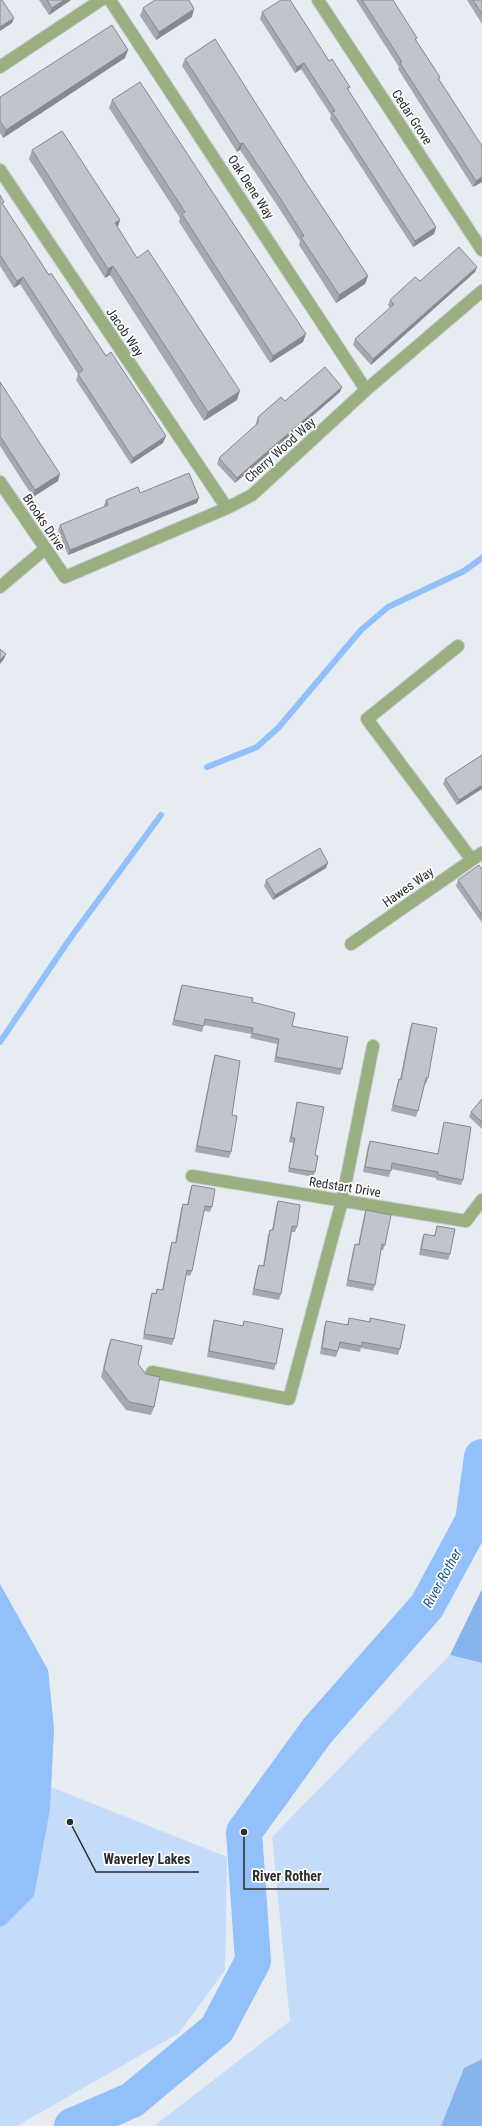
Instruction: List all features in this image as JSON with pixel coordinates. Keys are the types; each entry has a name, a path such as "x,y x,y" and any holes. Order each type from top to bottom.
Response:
{"street":[{"path":"0,67 101,0"},
{"name":"Oak Dene Way","path":"110,0 366,390"},
{"name":"Cedar Grove","path":"318,0 482,250"},
{"name":"Jacob Way","path":"0,170 227,508"},
{"name":"Cherry Wood Way","path":"64,577 227,508 252,495 366,390 482,291"},
{"name":"Brooks Drive","path":"0,482 64,577"},
{"path":"0,587 45,549"},
{"path":"458,646 367,719 472,860"},
{"name":"Hawes Way","path":"351,944 482,853"},
{"path":"152,1372 289,1399 342,1201 373,1046"},
{"name":"Redstart Drive","path":"192,1176 466,1222 482,1200"}],"shaded area":[{"path":"0,1584 48,1670 54,1728 51,1787 227,1857 225,1970 179,2033 17,2126 0,2126"},
{"path":"0,1584 48,1670 54,1728 50,1809 34,1896 5,1925 0,1927"},
{"path":"482,1589 482,1663 450,1655"},
{"path":"450,1655 482,1663 482,2059 464,2068 441,2126 154,2126 290,2021 272,1837"},
{"path":"482,2059 482,2126 441,2126 464,2068"}],"building":[{"path":"0,0 2,0 14,18 0,27"},
{"path":"47,0 64,0 52,8"},
{"path":"155,0 189,0 194,9 159,32 143,8"},
{"path":"281,0 290,0 329,61 332,59 350,87 347,88 436,227 415,241 332,112 335,111 304,63 297,67 262,12"},
{"path":"362,0 393,0 417,38 415,39 440,77 438,78 482,146 482,177 476,181 400,63 402,62"},
{"path":"473,0 482,0 482,14"},
{"path":"112,25 128,50 6,130 0,121 0,97"},
{"path":"215,39 305,181 368,276 339,295 301,237 304,236 280,198 243,143 240,144 185,59"},
{"path":"140,82 306,334 273,356 182,214 185,212 112,100"},
{"path":"62,131 120,220 115,223 137,258 148,250 240,391 208,412 113,266 108,269 32,150"},
{"path":"0,195 4,202 2,203 49,275 51,273 106,356 111,352 166,436 133,458 78,374 83,370 23,277 17,281 0,255"},
{"path":"459,247 477,267 373,359 355,339 394,304 390,300 415,277 420,281"},
{"path":"325,367 342,387 237,478 219,458 258,423 258,417 281,397 285,401"},
{"path":"0,382 60,474 35,490 0,436"},
{"path":"189,473 199,498 70,550 60,525 108,505 106,500 138,487 140,493"},
{"path":"0,649 6,654 0,660"},
{"path":"482,755 482,785 459,800 445,779"},
{"path":"320,848 328,863 275,895 266,880"},
{"path":"479,865 482,869 482,915 458,880"},
{"path":"182,985 253,998 252,1002 295,1013 292,1026 348,1037 342,1069 276,1057 279,1039 252,1033 253,1028 205,1019 204,1026 174,1020"},
{"path":"412,1023 437,1028 428,1078 426,1078 418,1111 393,1105 399,1079 401,1080"},
{"path":"215,1055 240,1061 232,1115 237,1116 231,1152 197,1146"},
{"path":"482,1099 482,1122 471,1112"},
{"path":"297,1102 324,1107 315,1155 318,1156 315,1172 289,1168 295,1138 291,1138"},
{"path":"444,1122 471,1127 463,1180 438,1175 438,1172 392,1163 391,1171 365,1167 370,1141 438,1154"},
{"path":"192,1185 215,1189 212,1207 205,1206 192,1271 187,1270 174,1339 144,1334 152,1293 156,1294 157,1289 163,1290 172,1242 176,1243 183,1204 188,1205"},
{"path":"278,1201 300,1205 297,1227 292,1226 281,1294 254,1289 259,1265 264,1266 270,1230 273,1230"},
{"path":"366,1210 391,1215 385,1245 382,1244 375,1285 348,1280 355,1244 359,1245"},
{"path":"437,1226 455,1229 450,1254 421,1249 424,1234 435,1236"},
{"path":"349,1318 370,1322 370,1318 405,1325 400,1349 362,1342 362,1346 340,1342 338,1351 322,1348 326,1321 348,1325"},
{"path":"214,1320 243,1326 244,1321 283,1329 276,1364 209,1351"},
{"path":"111,1339 142,1346 138,1364 146,1374 160,1377 154,1407 129,1402 104,1369"}],"waterway":[{"path":"207,767 257,747 279,727 361,630 388,607 464,571 482,558"},
{"path":"0,1042 69,940 161,815"},
{"name":"River Rother","path":"72,2126 132,2100 217,2029 253,1961 244,1832 317,1731 427,1606 473,1521 482,1457"}],"place":[{"name":"Waverley Lakes","path":"70,1822"},
{"name":"River Rother","path":"244,1832"}]}
